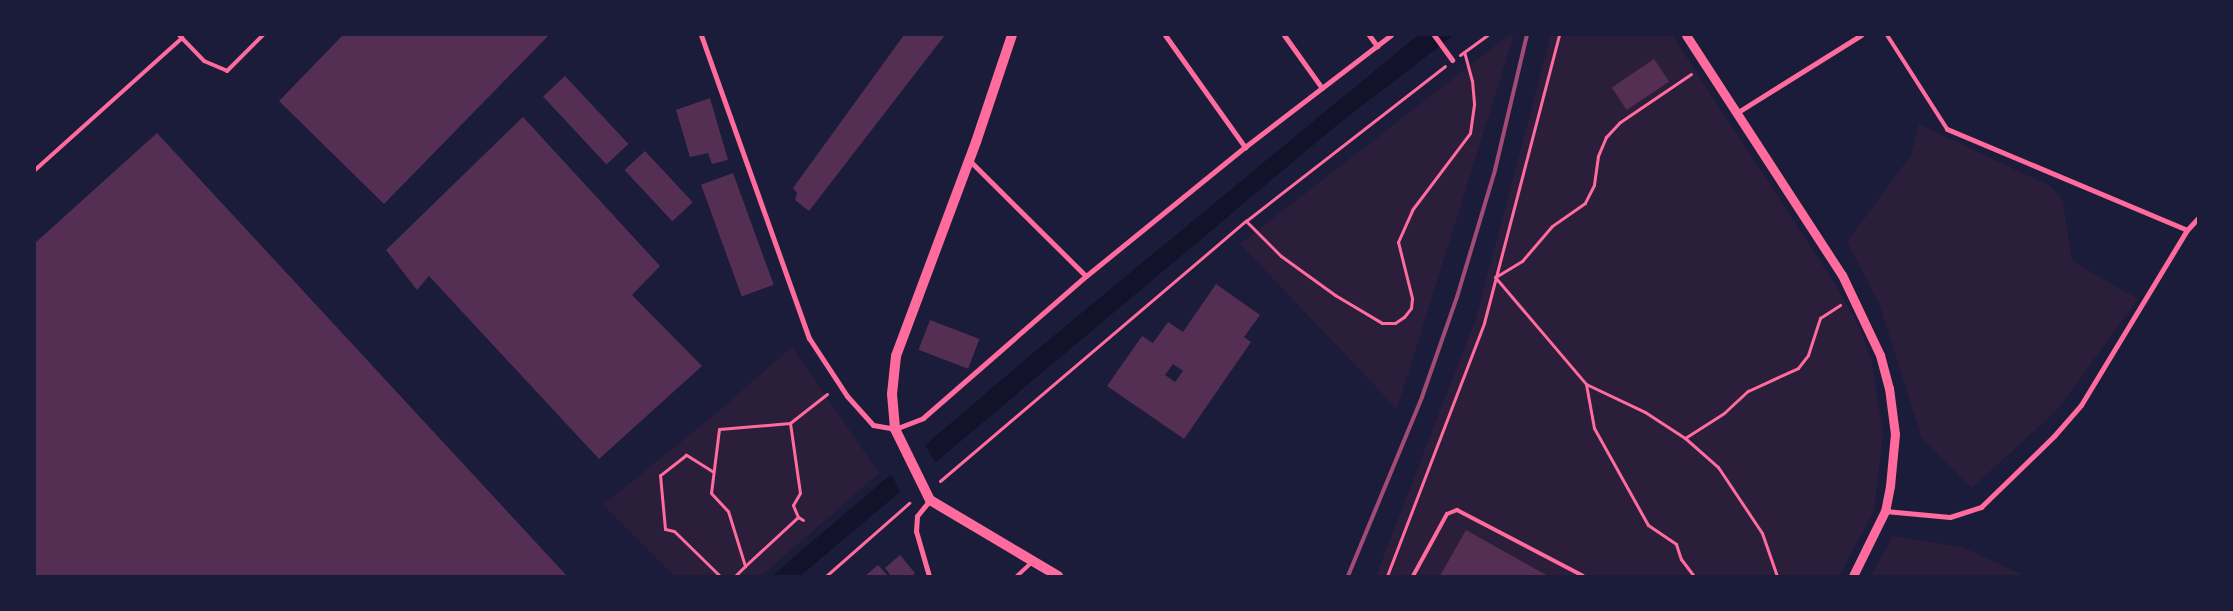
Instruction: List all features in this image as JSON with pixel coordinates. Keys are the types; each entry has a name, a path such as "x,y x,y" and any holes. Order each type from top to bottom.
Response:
{"main road":[{"path":"1012,35 896,356 892,394 895,429 930,500 1058,576"}],"street":[{"path":"702,35 809,338 847,396 873,425 895,429 923,418 1086,276 1245,147 1391,35"},
{"path":"1165,35 1245,147"},
{"path":"1284,35 1322,88"},
{"path":"1369,35 1377,46"},
{"path":"1434,35 1452,60"},
{"path":"1686,35 1738,112 1842,275 1880,355 1889,388 1895,434 1886,511 1852,576"},
{"path":"1738,112 1861,35"},
{"path":"1947,129 2187,230"},
{"path":"968,159 1086,276"},
{"path":"1886,511 1950,517 1980,507 2054,436 2081,405 2187,230 2198,218"},
{"path":"928,575 916,531 917,516 930,500"}],"lane":[{"path":"35,170 180,36 204,61 227,71 263,35"},
{"path":"1887,35 1947,129"},
{"path":"1413,576 1447,514 1457,510 1583,576"},
{"path":"1017,576 1033,562"}],"path":[{"path":"940,481 1246,221 1452,60 1488,35"},
{"path":"1387,576 1484,323 1559,35"},
{"path":"1246,221 1281,256 1335,295 1382,323 1395,323 1404,317 1411,308 1412,298 1398,242 1412,210 1470,133 1473,88 1464,52"},
{"path":"1495,277 1522,261 1552,226 1585,203 1594,184 1598,156 1606,137 1620,122 1691,74"},
{"path":"1495,277 1586,384 1645,412 1685,438 1718,467 1742,500 1762,533 1777,576"},
{"path":"1685,438 1724,413 1748,391 1798,368 1808,355 1820,318 1840,305"},
{"path":"1586,384 1594,428 1648,525 1676,544 1681,559 1694,576"},
{"path":"745,566 728,511 711,493 712,470 719,429 790,423 827,394"},
{"path":"790,423 800,493 793,505 798,517 804,520"},
{"path":"712,470 686,455 660,475 665,528 674,531 720,576"},
{"path":"826,576 909,503"},
{"path":"735,576 798,517"}],"shaded area":[{"path":"1418,35 1454,35 1337,125 800,576 772,576 1027,358"},
{"path":"1509,35 1514,35 1397,409 1240,244"},
{"path":"1551,35 1672,35 1835,284 1858,324 1871,358 1883,434 1874,511 1839,576 1376,576 1476,318"},
{"path":"1919,124 2052,187 2063,202 2072,261 2138,299 2057,410 1972,488 1922,439 1879,303 1847,242 1911,155"},
{"path":"792,347 879,473 761,576 674,576 603,505 720,410"},
{"path":"1893,536 1962,547 2026,576 1870,576"}],"pier":[{"path":"923,442 936,463 901,492 889,471"}],"building":[{"path":"343,35 549,35 384,204 279,101"},
{"path":"904,35 945,35 809,211 795,200 797,193 793,188"},
{"path":"1654,59 1669,81 1627,110 1612,88"},
{"path":"565,76 628,144 606,164 543,96"},
{"path":"710,98 728,160 712,164 708,153 690,157 676,110"},
{"path":"523,117 660,266 632,295 702,366 599,459 429,276 417,290 386,250"},
{"path":"157,133 567,576 35,576 35,243"},
{"path":"645,151 693,202 672,221 625,170"},
{"path":"733,173 774,285 742,296 701,185"},
{"path":"1216,284 1260,315 1244,337 1251,342 1184,439 1107,386 1142,336 1153,343 1168,322 1183,332","holes":["1173,364 1183,371 1175,382 1165,375"]},
{"path":"930,320 979,339 968,369 919,350"},
{"path":"1466,530 1548,576 1440,576"},
{"path":"900,555 915,573 912,576 891,576 885,568"},
{"path":"878,565 888,576 865,576"}],"railway":[{"path":"1348,576 1422,397 1457,297 1495,170 1527,35"}]}
